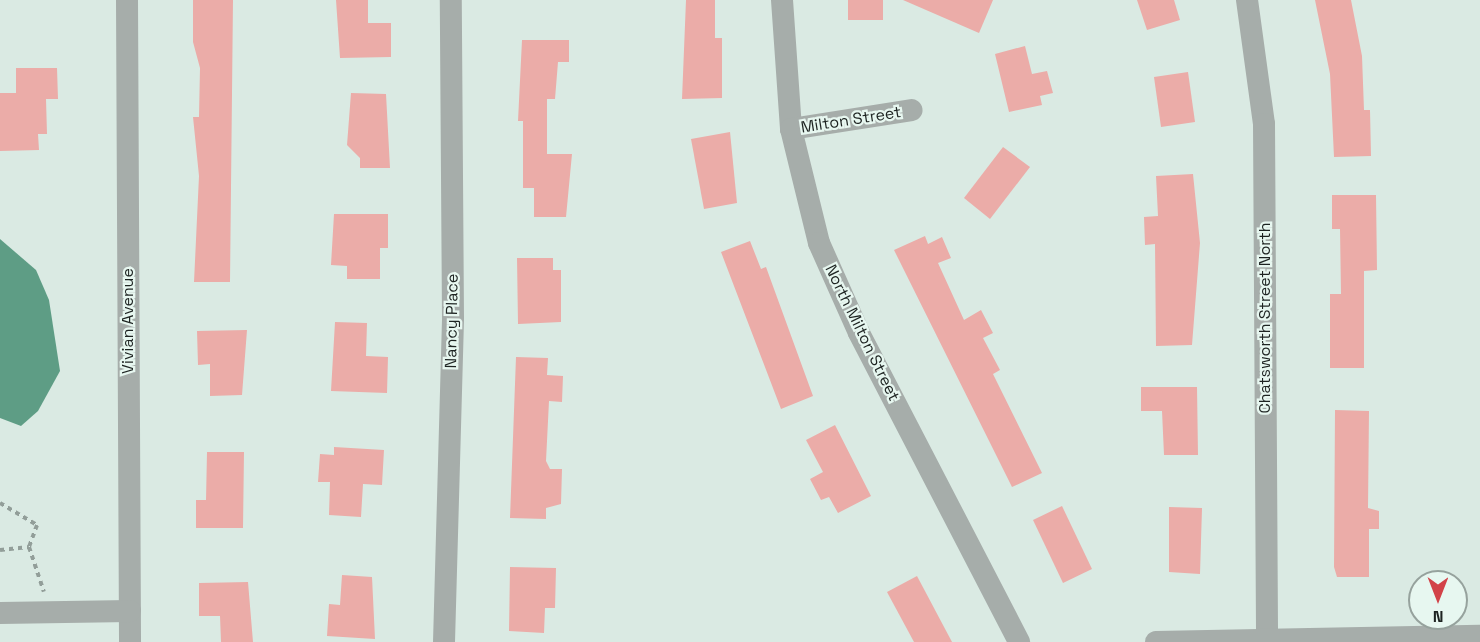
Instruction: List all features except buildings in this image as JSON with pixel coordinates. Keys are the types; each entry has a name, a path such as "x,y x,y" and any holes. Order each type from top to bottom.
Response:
{"street":[{"name":"Vivian Avenue","path":"127,0 130,642"},
{"name":"Nancy Place","path":"444,642 453,319 451,0"},
{"name":"North Milton Street","path":"782,0 791,129 805,194 841,296 1019,642"},
{"name":"Chatsworth Street North","path":"1247,0 1264,124 1267,637"},
{"name":"Milton Street","path":"791,129 912,110"},
{"path":"0,613 129,611"},
{"path":"1156,642 1267,637 1480,636"}],"path":[{"path":"0,503 37,525 29,548 44,580 44,612"},
{"path":"0,550 29,548"}],"shaded area":[{"path":"0,239 36,270 49,300 60,371 38,411 21,426 0,418"}]}
